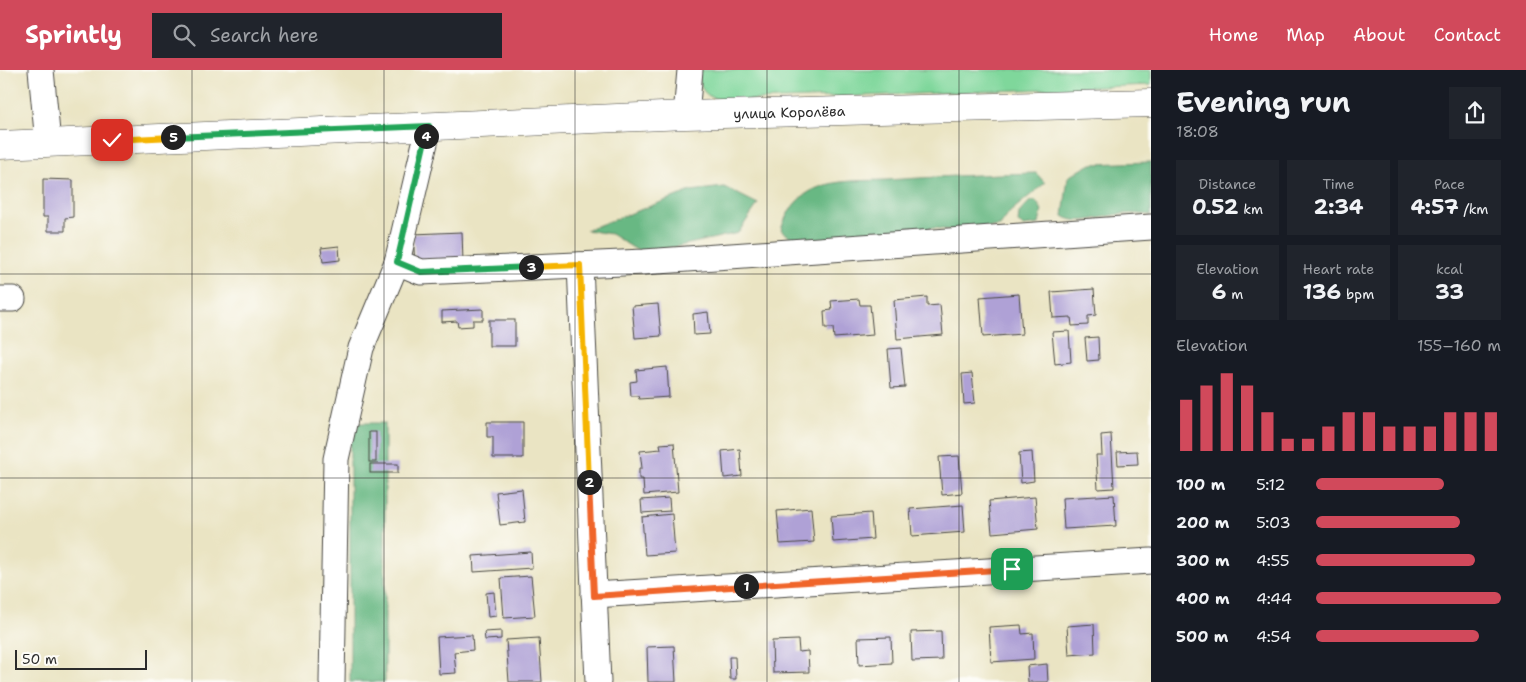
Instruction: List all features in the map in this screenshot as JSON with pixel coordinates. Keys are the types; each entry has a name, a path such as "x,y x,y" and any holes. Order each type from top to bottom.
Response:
{"main road":[{"name":"улица Королёва","path":"0,145 686,115 1151,103"}],"street":[{"path":"41,70 48,143"},
{"path":"686,115 690,70"},
{"path":"332,682 336,459 361,348 397,262 429,126"},
{"path":"397,262 421,272 580,265 1151,227"},
{"path":"580,265 598,682"},
{"path":"594,596 1151,561"}],"green space":[{"path":"698,70 1151,70 1151,85 728,101 714,98 706,93 700,84"},
{"path":"1151,162 1151,215 1123,214 1092,220 1077,220 1063,216 1068,177 1091,164"},
{"path":"1036,173 1045,183 1010,212 1000,226 958,231 934,228 821,243 793,239 781,230 786,216 794,204 810,191 825,185 851,181"},
{"path":"724,187 758,204 738,233 643,254 611,234 586,230 691,191"},
{"path":"1030,201 1036,201 1042,210 1039,224 1023,226 1018,223 1019,213"},
{"path":"350,423 385,423 385,682 350,682"}],"building":[{"path":"43,179 73,180 73,217 65,218 65,231 48,231 48,217 43,217"},
{"path":"462,232 463,262 415,264 413,234"},
{"path":"339,246 340,260 323,262 321,248"},
{"path":"1094,289 1096,315 1088,316 1088,325 1072,326 1071,317 1053,318 1051,292"},
{"path":"1019,294 1022,334 983,337 980,297"},
{"path":"927,297 927,306 940,305 943,335 897,339 894,300"},
{"path":"859,299 860,305 870,305 873,335 834,338 833,328 825,328 824,311 832,310 831,301"},
{"path":"658,304 661,336 635,338 632,306"},
{"path":"483,309 483,320 473,320 473,326 458,327 457,321 442,322 442,311"},
{"path":"708,312 710,334 694,335 693,314"},
{"path":"489,320 515,320 515,346 489,346"},
{"path":"1069,331 1071,362 1055,364 1052,332"},
{"path":"1098,337 1099,360 1087,361 1085,338"},
{"path":"901,348 905,387 891,388 888,349"},
{"path":"667,367 669,397 639,399 638,396 631,396 630,382 637,381 636,370"},
{"path":"972,373 975,403 964,404 962,374"},
{"path":"487,422 523,422 523,458 493,458 493,437 487,437"},
{"path":"369,432 376,432 376,462 369,462"},
{"path":"1111,434 1114,488 1098,489 1096,455 1102,455 1101,435"},
{"path":"674,443 678,492 644,495 643,479 639,479 639,468 642,468 640,451 661,449 660,444"},
{"path":"740,449 742,476 724,478 722,451"},
{"path":"1137,451 1138,464 1118,465 1117,452"},
{"path":"1032,452 1034,481 1021,483 1019,453"},
{"path":"959,456 962,493 942,495 939,457"},
{"path":"370,464 398,464 398,473 370,473"},
{"path":"522,489 525,522 500,525 496,492"},
{"path":"1114,495 1116,526 1064,529 1062,498"},
{"path":"1035,497 1038,529 992,533 989,501"},
{"path":"669,498 670,511 642,513 641,500"},
{"path":"963,505 965,532 912,536 910,509"},
{"path":"811,508 814,542 780,544 777,511"},
{"path":"871,513 873,539 833,542 831,516"},
{"path":"672,514 675,553 645,555 642,517"},
{"path":"531,552 532,568 474,572 473,556"},
{"path":"531,576 535,616 504,618 501,578"},
{"path":"494,592 496,616 488,617 486,593"},
{"path":"1094,624 1095,653 1069,655 1067,626"},
{"path":"1021,625 1022,634 1033,633 1034,659 991,662 989,627"},
{"path":"501,631 501,639 485,640 484,632"},
{"path":"941,631 942,660 912,661 911,632"},
{"path":"472,635 473,650 454,652 456,673 439,674 437,637"},
{"path":"891,637 892,663 859,665 858,638"},
{"path":"539,638 542,682 509,682 506,640"},
{"path":"798,640 799,652 808,651 809,672 773,673 772,641"},
{"path":"674,646 676,682 648,682 647,647"},
{"path":"729,657 735,657 736,679 730,679"},
{"path":"1047,664 1048,682 1028,682 1027,666"}],"route":[{"path":"112,140 429,126 397,262 421,272 580,265 594,596 1012,569"}]}
